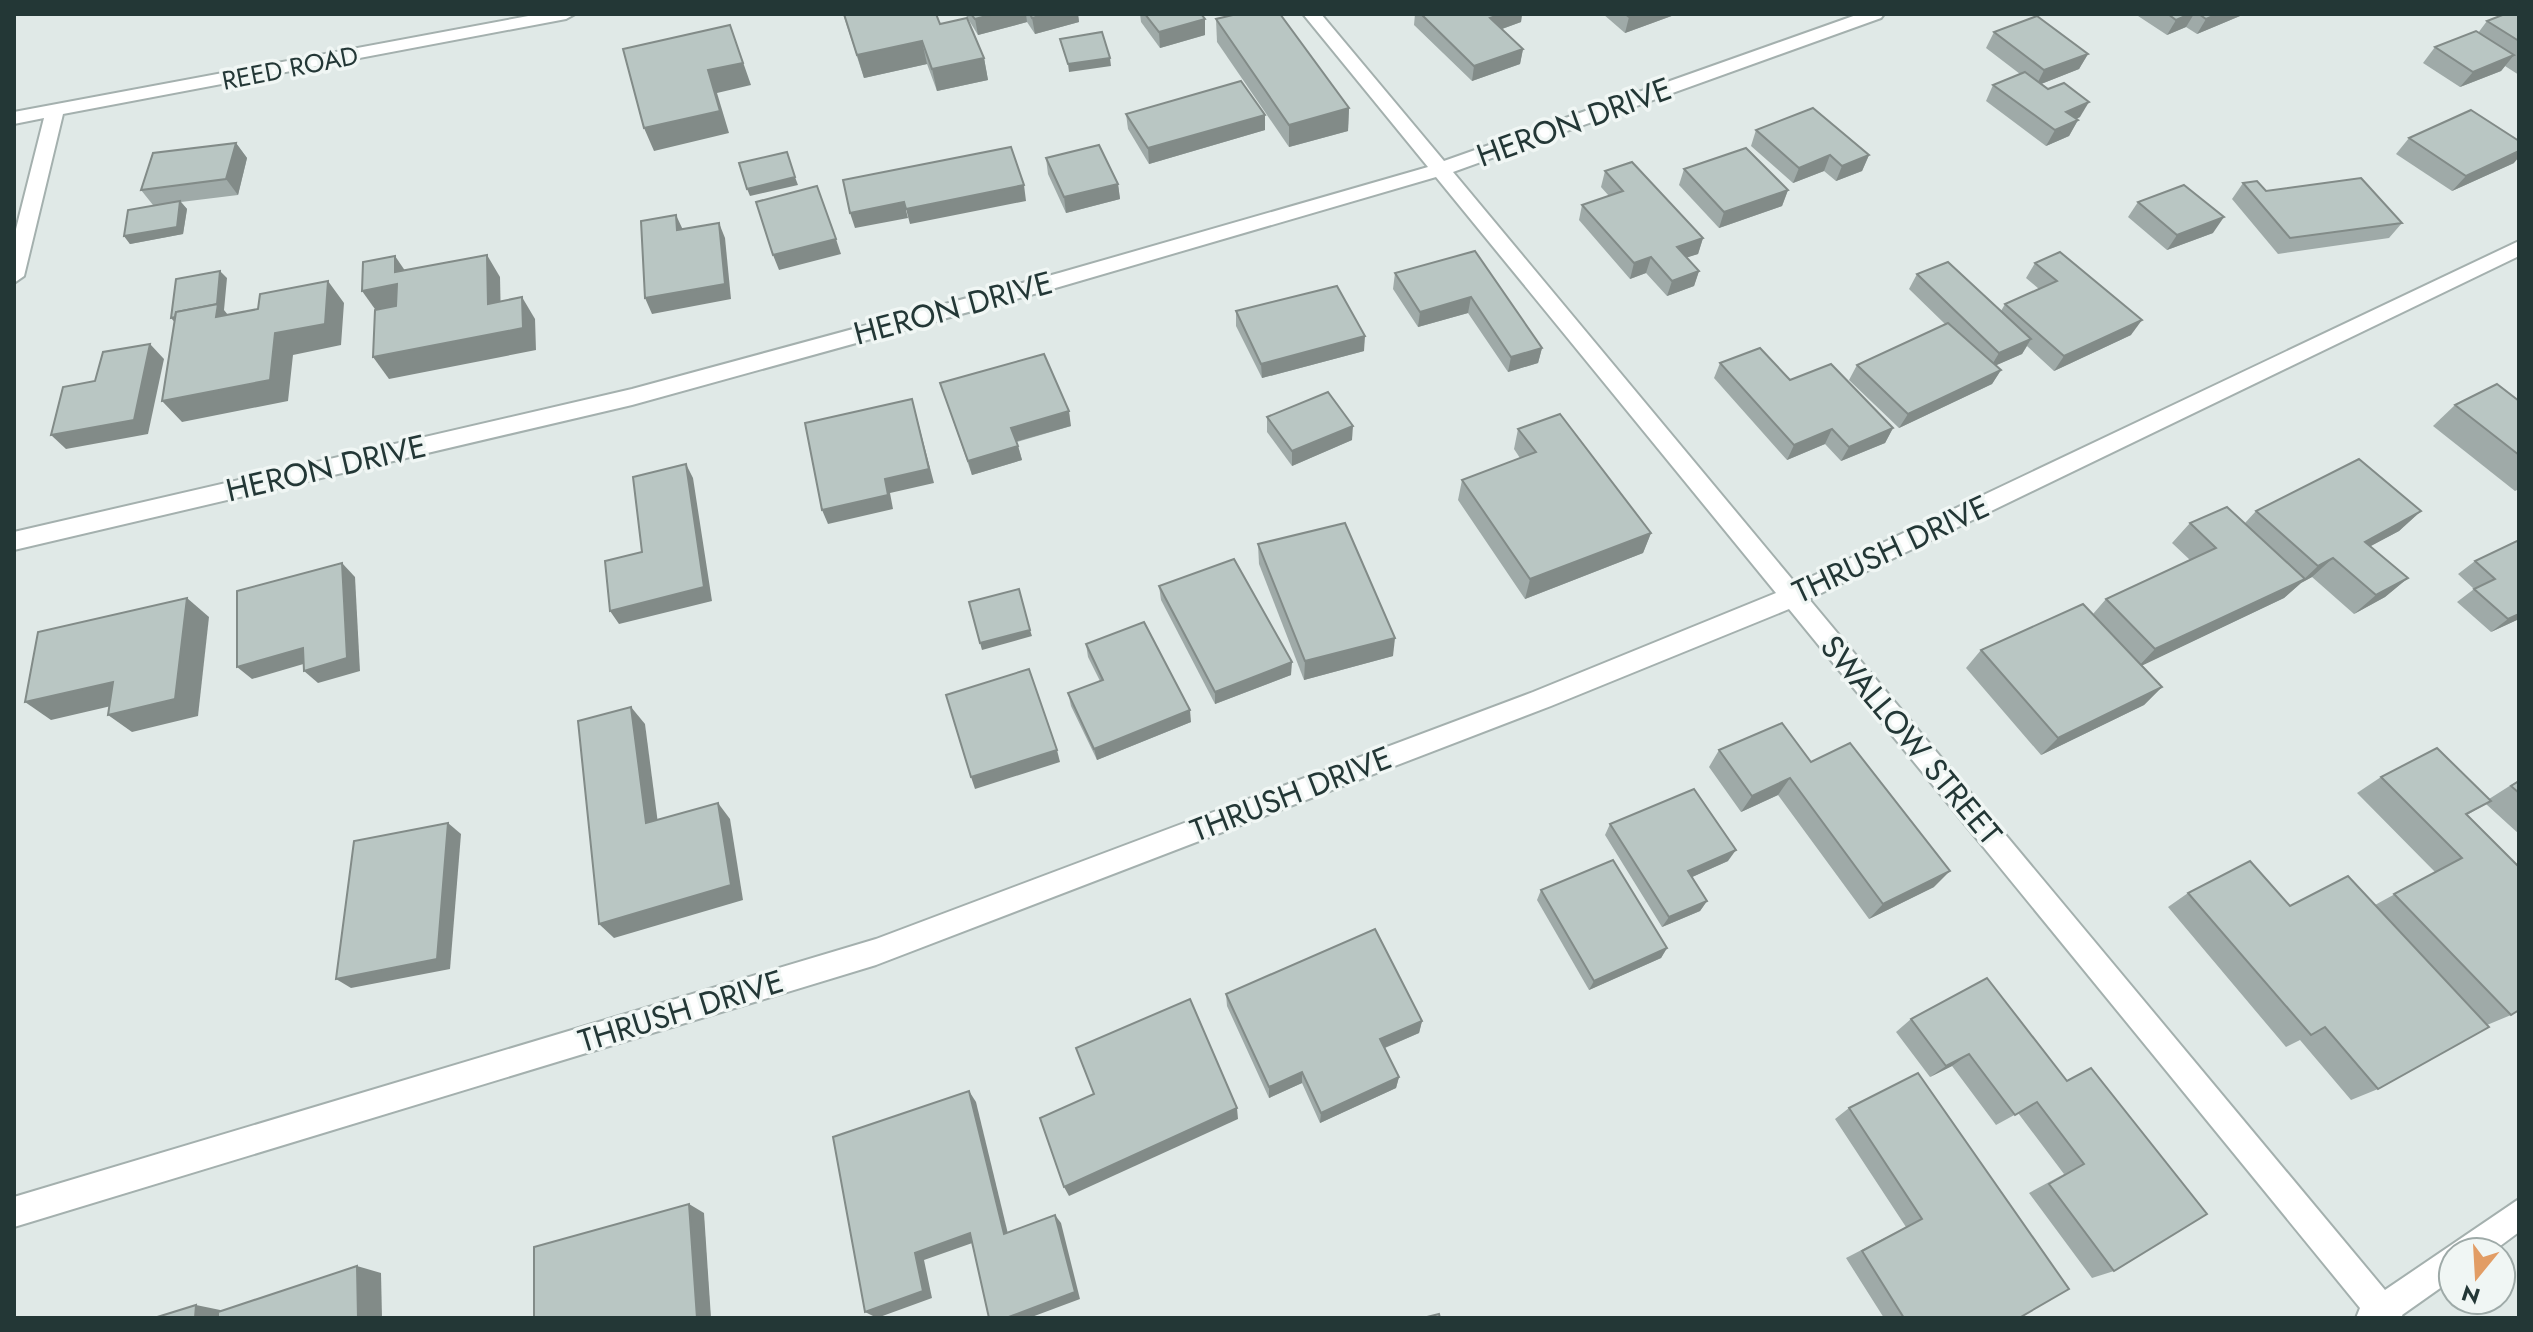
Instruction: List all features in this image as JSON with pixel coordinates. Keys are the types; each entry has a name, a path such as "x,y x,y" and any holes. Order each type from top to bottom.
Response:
{"street":[{"name":"REED ROAD","path":"14,118 566,14"},
{"name":"SWALLOW STREET","path":"1312,14 2380,1316"},
{"name":"HERON DRIVE","path":"14,541 632,397 1059,280 1439,170 1875,14"},
{"path":"14,276 55,112"},
{"name":"THRUSH DRIVE","path":"14,1212 876,952 1542,699 1792,597 2519,248"},
{"path":"2488,1236 2519,1214"},
{"path":"2380,1316 2437,1273"}],"building":[{"path":"844,14 936,14 940,24 967,18 984,58 932,69 922,41 857,55"},
{"path":"971,14 994,14 975,19"},
{"path":"1145,14 1201,14 1205,19 1159,32"},
{"path":"1237,14 1280,14 1349,108 1289,125 1216,19"},
{"path":"1421,14 1502,14 1490,18 1523,49 1474,66"},
{"path":"2168,14 2190,14 2176,20"},
{"path":"2199,14 2218,14 2206,19"},
{"path":"2505,14 2519,14 2519,41 2487,21"},
{"path":"2037,16 2088,54 2044,70 1994,32"},
{"path":"730,25 743,63 708,70 720,111 644,128 623,49"},
{"path":"2476,31 2514,55 2473,72 2435,47"},
{"path":"1102,32 1110,58 1068,64 1060,39"},
{"path":"2025,72 2048,89 2064,83 2089,102 2066,112 2078,120 2055,130 1993,85"},
{"path":"1241,81 1265,115 1148,148 1126,114"},
{"path":"1813,108 1869,155 1842,166 1830,155 1799,168 1756,130"},
{"path":"2471,110 2519,141 2519,151 2466,176 2409,138"},
{"path":"236,143 226,179 141,190 153,153"},
{"path":"1099,145 1118,184 1064,197 1046,158"},
{"path":"1011,147 1024,185 906,209 904,202 850,213 843,180"},
{"path":"1746,148 1788,190 1724,212 1684,169"},
{"path":"787,152 795,177 747,189 739,163"},
{"path":"1632,162 1703,238 1677,247 1699,271 1672,281 1651,257 1634,263 1582,205 1623,191 1605,171"},
{"path":"2361,178 2402,223 2290,238 2243,183 2257,181 2266,191"},
{"path":"2184,185 2224,217 2177,235 2138,202"},
{"path":"817,186 836,239 773,255 756,202"},
{"path":"180,201 177,227 124,236 128,210"},
{"path":"676,215 677,230 719,223 725,284 645,298 641,221"},
{"path":"1475,251 1542,348 1511,357 1471,297 1420,312 1395,273"},
{"path":"2060,252 2142,320 2064,356 2005,304 2057,281 2035,263"},
{"path":"487,255 488,304 522,297 523,328 373,357 375,310 396,306 397,284 362,291 363,262 395,256 395,272"},
{"path":"1948,262 2031,339 1999,353 1917,274"},
{"path":"220,271 217,304 176,312 175,317 171,318 176,279"},
{"path":"328,281 325,324 275,333 270,380 162,401 176,312 218,304 216,317 258,309 260,294"},
{"path":"1337,286 1365,336 1261,364 1236,311"},
{"path":"1948,323 2001,370 1908,414 1857,365"},
{"path":"150,344 134,420 51,435 63,387 95,381 103,352"},
{"path":"1760,348 1790,380 1831,364 1893,428 1849,447 1832,429 1794,445 1720,363"},
{"path":"1044,354 1069,411 1011,428 1018,446 968,461 940,383"},
{"path":"2497,384 2519,401 2519,455 2455,405"},
{"path":"1328,392 1353,426 1292,451 1267,417"},
{"path":"912,399 929,469 885,479 888,495 822,510 805,423"},
{"path":"1560,414 1651,533 1530,579 1462,480 1536,452 1518,429"},
{"path":"2359,459 2421,511 2365,542 2408,578 2376,595 2333,558 2318,566 2256,511"},
{"path":"686,464 704,587 610,611 605,561 642,552 633,477"},
{"path":"2227,507 2305,579 2155,649 2106,599 2216,548 2190,523"},
{"path":"1345,523 1395,638 1305,661 1258,544"},
{"path":"2519,540 2519,614 2508,619 2474,589 2495,579 2475,561"},
{"path":"1234,559 1292,662 1215,692 1159,586"},
{"path":"342,563 347,658 304,671 303,648 237,667 237,591"},
{"path":"1019,589 1030,630 980,643 969,602"},
{"path":"187,598 175,699 108,715 113,682 25,702 38,632"},
{"path":"2083,604 2162,687 2058,738 1981,650"},
{"path":"1144,622 1190,710 1094,749 1068,693 1103,680 1086,644"},
{"path":"1029,669 1057,750 971,777 946,695"},
{"path":"631,707 646,823 718,803 731,885 599,924 578,721"},
{"path":"1782,723 1811,762 1850,743 1950,871 1883,904 1790,778 1752,796 1719,750"},
{"path":"2437,748 2491,801 2466,814 2519,867 2519,1010 2511,1015 2394,894 2462,858 2381,777"},
{"path":"2519,781 2519,793 2511,786"},
{"path":"1694,789 1736,850 1688,871 1707,901 1669,917 1610,824"},
{"path":"448,823 437,959 336,979 354,841"},
{"path":"1613,860 1667,948 1594,981 1541,890"},
{"path":"2250,861 2290,906 2348,876 2489,1027 2378,1089 2325,1027 2311,1035 2188,893"},
{"path":"1375,929 1422,1021 1380,1039 1399,1077 1321,1113 1302,1072 1269,1087 1226,994"},
{"path":"1987,978 2067,1081 2091,1068 2207,1214 2114,1271 2049,1184 2084,1164 2037,1102 2015,1115 1969,1054 1946,1066 1911,1019"},
{"path":"1190,999 1237,1108 1064,1187 1040,1118 1094,1094 1076,1048"},
{"path":"1918,1073 2069,1289 2019,1318 1904,1318 1862,1251 1922,1219 1849,1108"},
{"path":"969,1091 1004,1234 1055,1215 1075,1292 1006,1318 989,1318 970,1233 915,1253 923,1291 865,1312 833,1137"},
{"path":"689,1204 697,1318 534,1318 534,1247"},
{"path":"357,1266 358,1318 218,1318 218,1312"},
{"path":"196,1305 195,1318 154,1318"}]}
